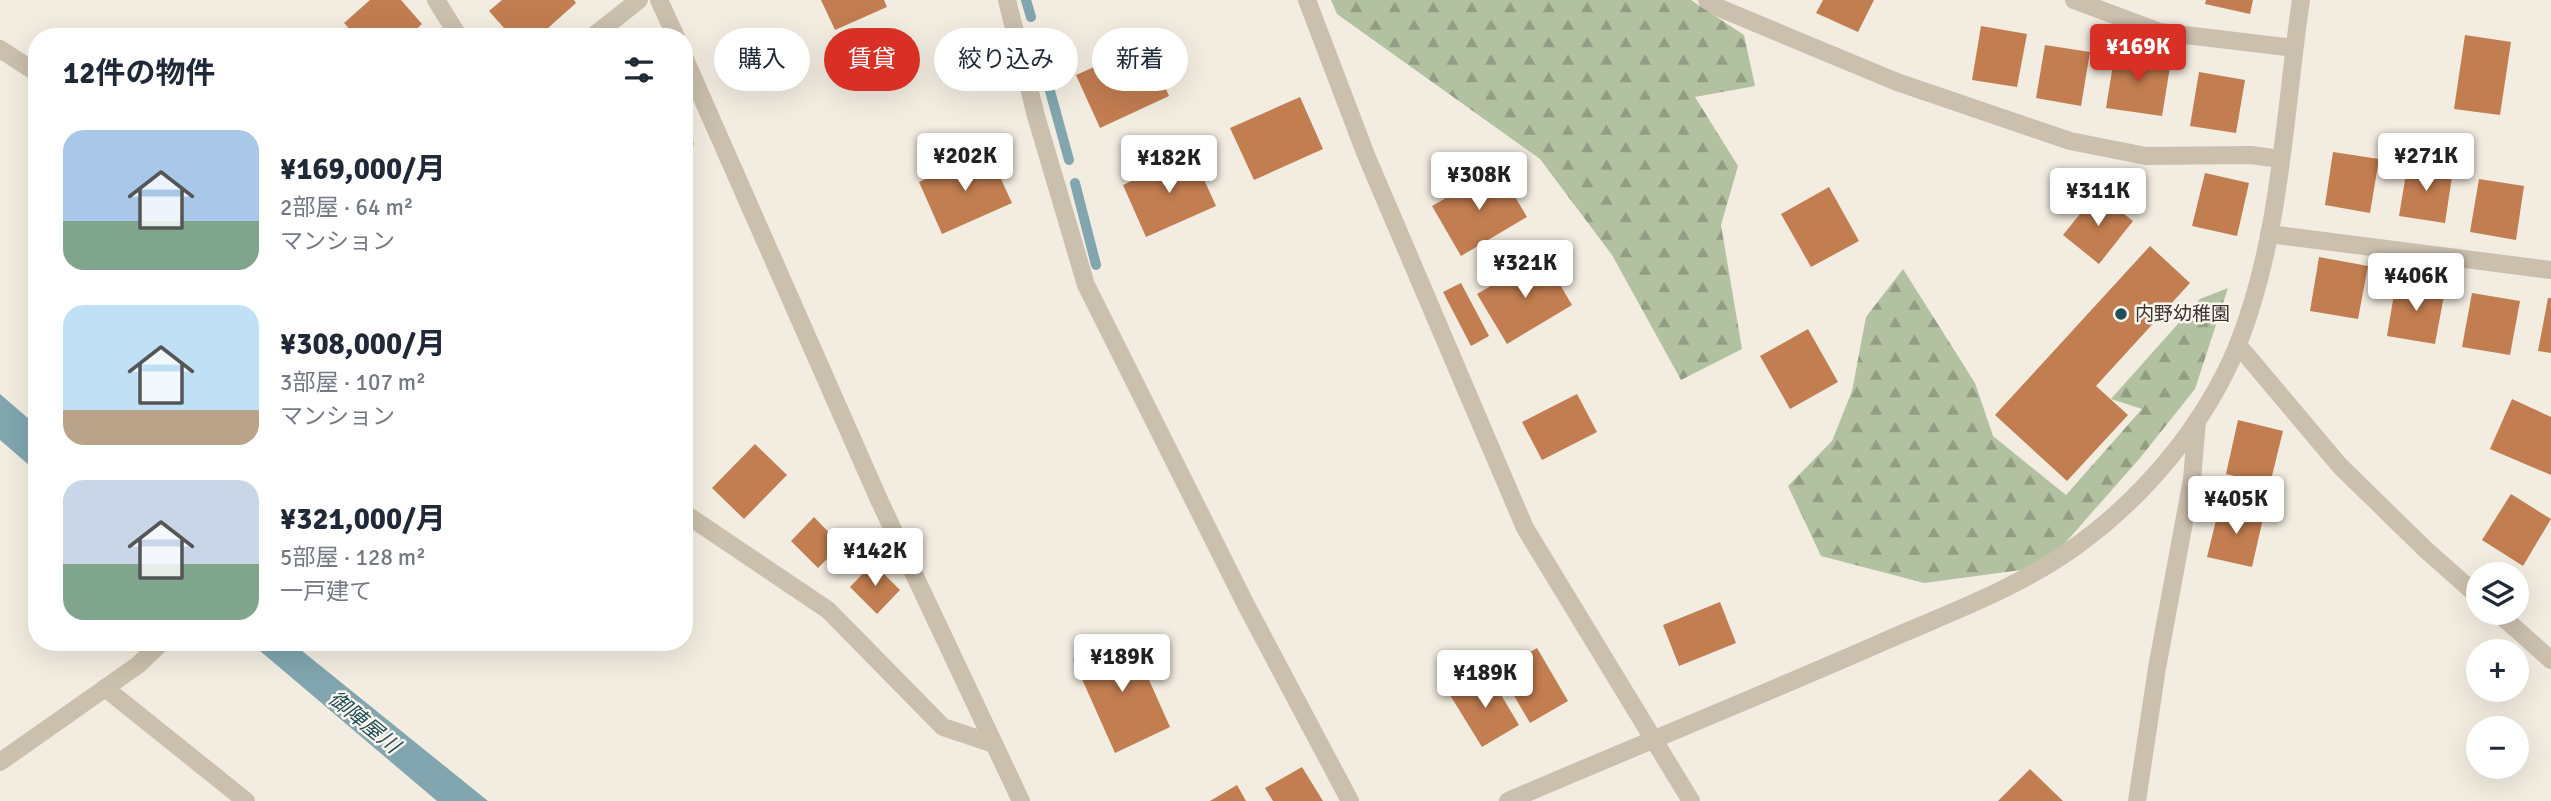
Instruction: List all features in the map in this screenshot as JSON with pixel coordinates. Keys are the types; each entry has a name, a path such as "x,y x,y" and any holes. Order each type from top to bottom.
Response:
{"street":[{"path":"436,0 453,28"},
{"path":"603,28 639,0"},
{"path":"659,0 672,28"},
{"path":"1007,0 1036,116 1086,285 1246,605 1350,801"},
{"path":"1307,0 1366,155 1525,528 1691,801"},
{"path":"1707,0 1717,7 1897,82 2070,141 2146,156 2250,155 2280,159"},
{"path":"2074,0 2160,32 2294,48"},
{"path":"1508,801 1812,673 2034,573 2080,544 2127,503 2197,421 2238,345 2258,284 2269,234 2301,0"},
{"path":"0,49 28,67"},
{"path":"693,77 880,502 1021,801"},
{"path":"2269,234 2551,270"},
{"path":"2238,345 2340,466 2466,585"},
{"path":"2137,801 2157,668 2192,479 2197,421"},
{"path":"693,519 828,610 943,727 994,744"},
{"path":"2512,625 2551,660"},
{"path":"0,762 138,665 153,651"},
{"path":"105,688 246,801"}],"green space":[{"path":"1331,0 1691,0 1744,35 1755,86 1695,97 1738,166 1721,225 1742,349 1681,380 1612,255 1540,159 1337,14"},
{"path":"1903,269 1975,383 1993,436 2066,495 2142,409 2111,399 2200,299 2228,288 2195,389 2140,458 2044,567 1924,583 1821,556 1788,486 1832,441 1852,391 1866,317"}],"water":[{"path":"0,394 28,418 28,464 0,440"},
{"name":"御陣屋川","path":"260,651 302,651 488,801 437,801"}],"building":[{"path":"370,0 401,0 422,24 418,28 349,28 344,23"},
{"path":"502,0 574,0 576,3 548,28 504,28 489,11"},
{"path":"821,0 884,0 887,7 834,28"},
{"path":"1823,0 1874,0 1858,32 1816,13"},
{"path":"2206,0 2253,0 2250,14 2205,4"},
{"path":"1981,26 2027,34 2017,87 1972,80"},
{"path":"2465,35 2511,42 2500,115 2454,109"},
{"path":"2045,45 2090,52 2081,106 2036,98"},
{"path":"2115,52 2171,61 2162,116 2106,108"},
{"path":"1092,68 1092,91 1167,91 1169,96 1100,128 1078,74"},
{"path":"2199,72 2245,80 2236,133 2190,126"},
{"path":"1300,97 1323,149 1254,180 1230,128"},
{"path":"988,151 1012,203 942,234 919,182"},
{"path":"2333,152 2379,159 2370,213 2325,205"},
{"path":"1192,153 1216,206 1146,237 1123,185"},
{"path":"2408,162 2453,170 2445,223 2399,216"},
{"path":"1498,168 1527,217 1461,256 1432,206"},
{"path":"2205,173 2249,183 2237,236 2192,226"},
{"path":"2479,179 2524,186 2516,240 2470,232"},
{"path":"1829,187 1859,241 1811,267 1781,214"},
{"path":"2097,193 2133,221 2099,264 2063,235"},
{"path":"2150,246 2190,283 2096,386 2128,415 2067,481 1995,415"},
{"path":"1543,256 1572,305 1507,344 1477,294"},
{"path":"2319,257 2368,266 2358,319 2310,311"},
{"path":"2396,282 2445,290 2435,344 2387,336"},
{"path":"1461,283 1489,336 1471,346 1443,292"},
{"path":"2472,293 2520,301 2510,355 2462,347"},
{"path":"2548,298 2551,298 2551,353 2538,351"},
{"path":"1808,329 1838,382 1790,409 1760,356"},
{"path":"1577,394 1597,432 1542,460 1522,422"},
{"path":"2512,399 2551,417 2551,475 2490,449"},
{"path":"2238,420 2283,431 2270,484 2226,474"},
{"path":"755,444 787,475 744,519 712,488"},
{"path":"2511,494 2551,519 2525,562 2517,562 2482,540"},
{"path":"2220,504 2264,514 2252,567 2207,557"},
{"path":"814,517 841,545 818,568 791,541"},
{"path":"873,563 900,590 877,614 850,587"},
{"path":"1720,602 1736,643 1679,666 1663,625"},
{"path":"1129,635 1170,727 1115,753 1073,659"},
{"path":"1537,648 1568,701 1530,723 1499,670"},
{"path":"1488,673 1519,725 1482,747 1450,695"},
{"path":"1302,767 1323,801 1273,801 1265,788"},
{"path":"2030,769 2063,801 1998,801"},
{"path":"1237,785 1246,801 1210,801"}],"waterway":[{"path":"1026,0 1031,17"},
{"path":"1050,91 1069,160"},
{"path":"1075,183 1096,265"}],"place":[{"name":"内野幼稚園","path":"2121,314"}]}
